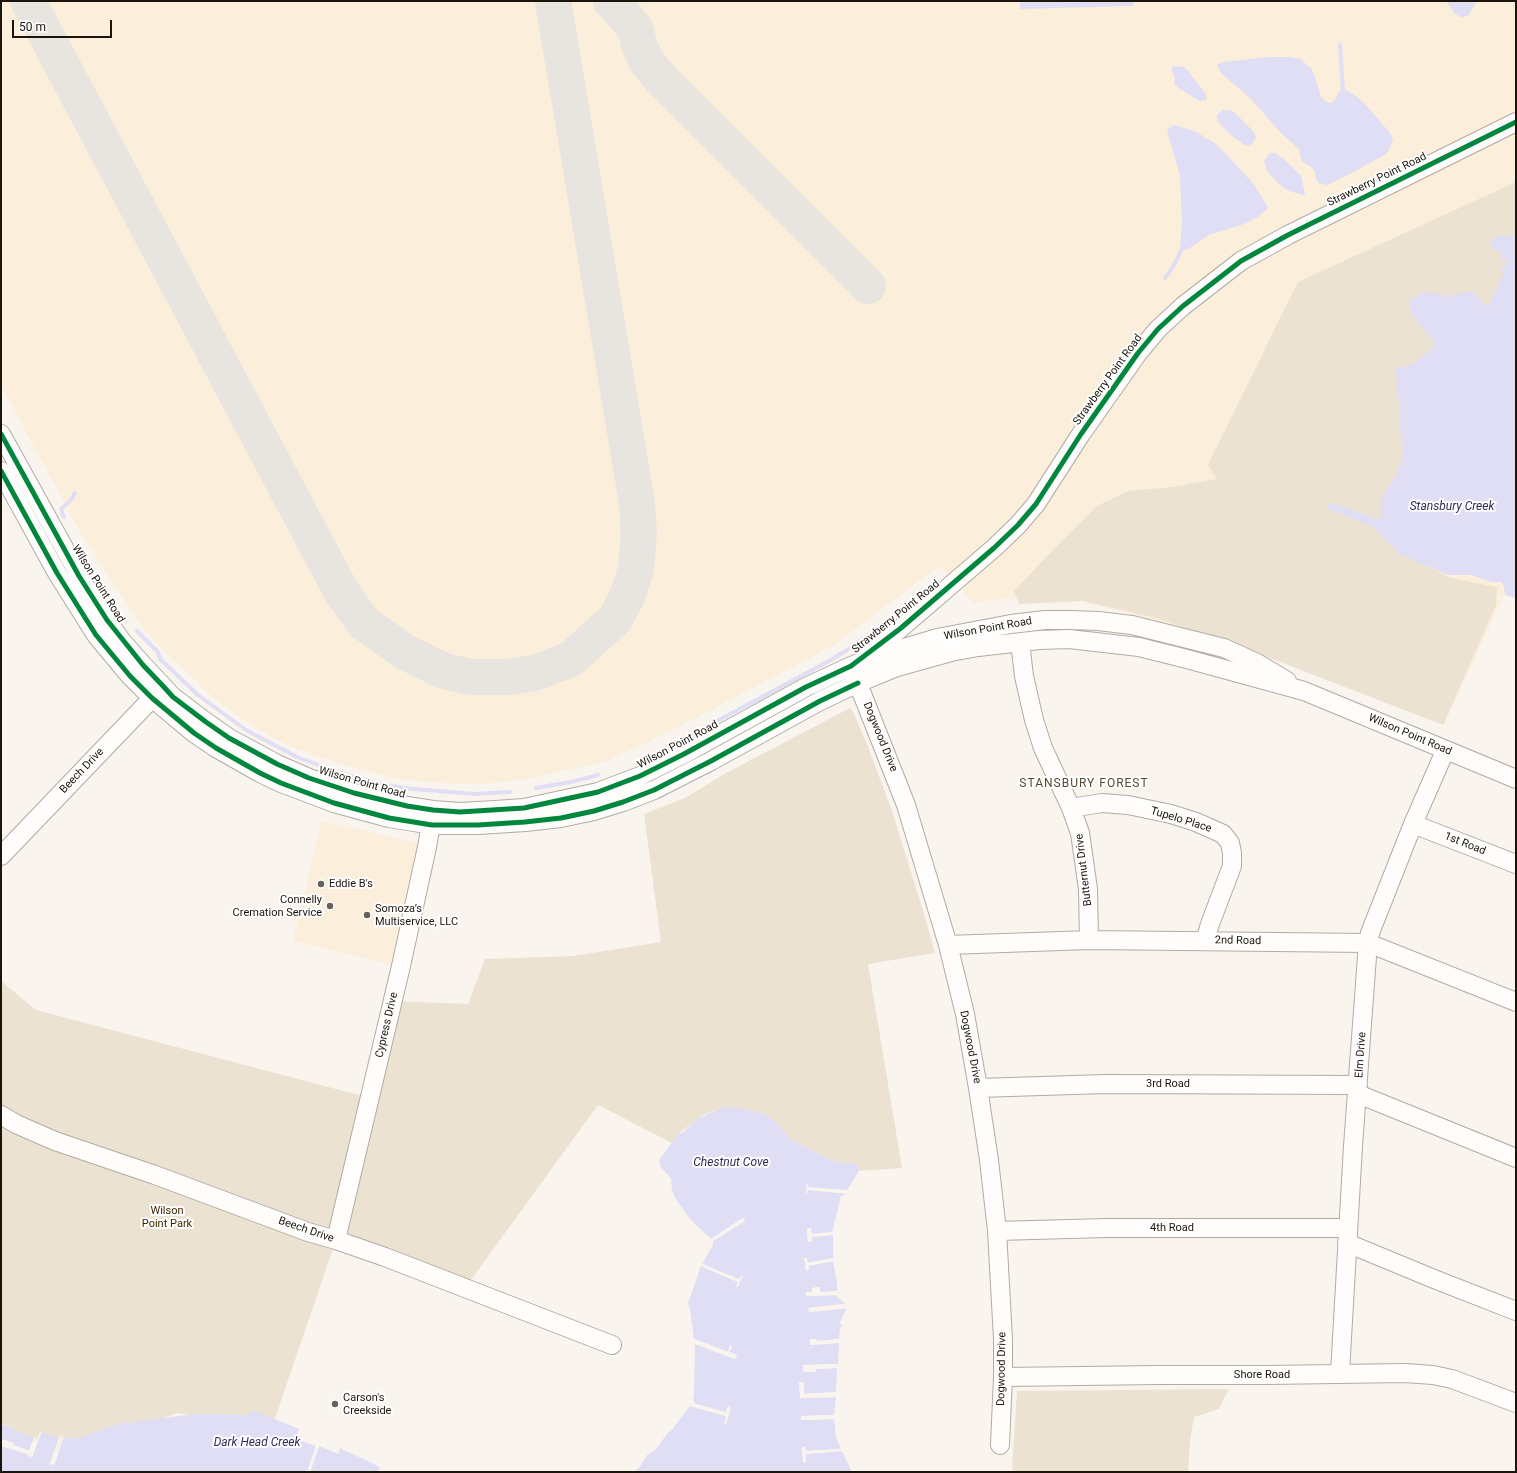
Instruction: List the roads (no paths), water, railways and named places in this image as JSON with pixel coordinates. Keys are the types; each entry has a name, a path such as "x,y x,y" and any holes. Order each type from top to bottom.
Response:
{"street":[{"name":"Strawberry Point Road","path":"851,666 901,628 994,548 1018,525 1036,504 1098,410 1138,353 1158,329 1183,306 1241,261 1288,235 1516,122"},
{"name":"Wilson Point Road","path":"1,434 15,494"},
{"name":"Wilson Point Road","path":"1,471 15,494 121,640 143,666 158,692 173,697 229,738 277,764 309,778 354,794 407,806 432,818 491,824 554,819 594,811 654,790 858,682 897,668 978,646 1069,639 1139,647 1304,691 1516,779"},
{"name":"Wilson Point Road","path":"432,818 460,812 524,808 598,792 640,776 684,754 806,687 851,666 911,645 936,638 986,628 1045,620 1098,621 1132,625 1224,648 1257,663 1304,691"},
{"name":"Butternut Drive","path":"1020,642 1024,676 1034,720 1043,748 1071,808 1080,833 1088,888 1089,940"},
{"name":"Dogwood Drive","path":"851,666 906,805 948,945 965,1014 989,1160 997,1231 1003,1339 1000,1446"},
{"name":"Beech Drive","path":"1,856 158,692"},
{"name":"Elm Drive","path":"1340,1373 1368,943 1373,926 1413,824 1445,750"},
{"name":"Tupelo Place","path":"1071,808 1102,803 1128,805 1177,816 1196,822 1223,834 1230,843 1232,866 1205,941"},
{"name":"Cypress Drive","path":"336,1240 400,973 432,818"},
{"name":"1st Road","path":"1413,824 1516,864"},
{"name":"2nd Road","path":"948,945 1089,940 1368,943 1516,1002"},
{"name":"3rd Road","path":"978,1088 1105,1084 1358,1089 1516,1158"},
{"name":"Beech Drive","path":"1,1115 16,1124 55,1141 162,1177 308,1232 385,1257 612,1345"},
{"name":"4th Road","path":"997,1231 1106,1228 1348,1236 1434,1279 1516,1310"},
{"name":"Shore Road","path":"1003,1376 1405,1373 1433,1375 1458,1381 1516,1404"}],"water":[{"path":"1020,1 1133,1 1133,6 1020,9"},
{"path":"1446,1 1477,1 1468,16 1461,17 1454,13"},
{"path":"1268,57 1289,57 1300,59 1312,69 1321,97 1326,102 1332,103 1339,92 1343,90 1356,96 1365,104 1391,134 1393,140 1386,154 1328,185 1318,183 1315,171 1302,161 1299,149 1282,134 1250,98 1221,73 1217,65 1224,62"},
{"path":"1172,66 1184,67 1188,71 1206,94 1206,100 1200,101 1174,84 1175,79"},
{"path":"1223,110 1234,112 1254,132 1256,138 1253,143 1248,146 1243,144 1233,137 1218,122 1217,115"},
{"path":"1175,125 1196,132 1213,142 1221,149 1252,182 1268,208 1258,217 1244,224 1209,235 1185,250 1182,249 1180,245 1182,225 1180,175 1167,132 1170,127"},
{"path":"1270,153 1275,153 1284,159 1301,176 1305,194 1303,195 1289,191 1278,183 1267,171 1264,161"},
{"name":"Stansbury Creek","path":"1496,236 1516,236 1516,598 1505,595 1504,586 1501,582 1492,582 1470,575 1448,575 1399,554 1372,526 1332,511 1327,505 1331,503 1376,519 1381,518 1381,502 1387,489 1396,477 1403,452 1399,426 1399,400 1395,369 1413,364 1432,348 1434,344 1432,338 1419,325 1411,312 1409,303 1411,299 1423,293 1431,292 1449,297 1468,291 1474,292 1484,304 1490,304 1503,273 1502,264 1507,265 1508,261 1502,260 1501,254 1491,246 1491,241"},
{"name":"Chestnut Cove","path":"722,1107 736,1107 762,1113 774,1120 791,1139 804,1147 834,1161 857,1164 859,1171 847,1190 847,1194 841,1196 832,1232 811,1234 811,1228 807,1229 808,1242 812,1242 812,1237 833,1235 833,1258 807,1263 807,1258 804,1258 808,1266 833,1261 837,1283 837,1291 820,1292 820,1287 812,1288 812,1292 807,1296 836,1295 845,1304 809,1308 809,1312 847,1308 840,1322 842,1326 840,1328 839,1339 816,1341 816,1339 810,1339 810,1345 839,1343 838,1364 803,1365 803,1372 815,1372 816,1369 837,1368 836,1392 804,1394 804,1382 800,1382 800,1398 836,1397 834,1415 801,1416 801,1420 834,1419 836,1438 841,1449 805,1451 802,1447 803,1462 806,1454 842,1451 852,1472 634,1472 639,1468 647,1455 656,1449 690,1406 726,1416 731,1408 726,1413 696,1404 693,1401 695,1344 735,1359 737,1355 729,1352 732,1346 728,1352 694,1339 688,1303 701,1266 738,1282 736,1287 738,1287 739,1280 702,1264 713,1245 713,1241 745,1221 743,1218 711,1239 690,1219 675,1198 672,1190 671,1179 661,1167 659,1160 678,1134 683,1132 697,1119"},
{"name":"Dark Head Creek","path":"253,1410 299,1429 296,1439 316,1446 307,1472 1,1472 1,1446 28,1454 32,1457 41,1433 59,1437 50,1463 54,1465 64,1438 79,1438 117,1424 195,1414 248,1415"},
{"path":"1,1424 34,1438 29,1451 1,1439"},
{"name":"Dark Head Creek","path":"319,1446 338,1454 340,1448 380,1467 378,1472 310,1472"}],"waterway":[{"path":"1340,45 1343,90"},
{"path":"1165,278 1173,267 1182,249"},
{"path":"64,517 61,509 71,500 75,493"},
{"path":"661,751 829,661 852,647 880,626"},
{"path":"137,631 158,652 160,659 198,695 246,730 297,757 337,772 380,784 403,788 474,794 510,792"},
{"path":"536,788 571,782 598,775"}],"place":[{"name":"Eddie B's","path":"321,884"},
{"name":"Connelly Cremation Service","path":"330,906"},
{"name":"Somoza’s Multiservice, LLC","path":"367,915"},
{"name":"Carson's Creekside","path":"335,1404"}],"district":[{"name":"STANSBURY FOREST","path":"1084,784"}],"park label":[{"name":"Wilson Point Park","path":"167,1217"}]}
